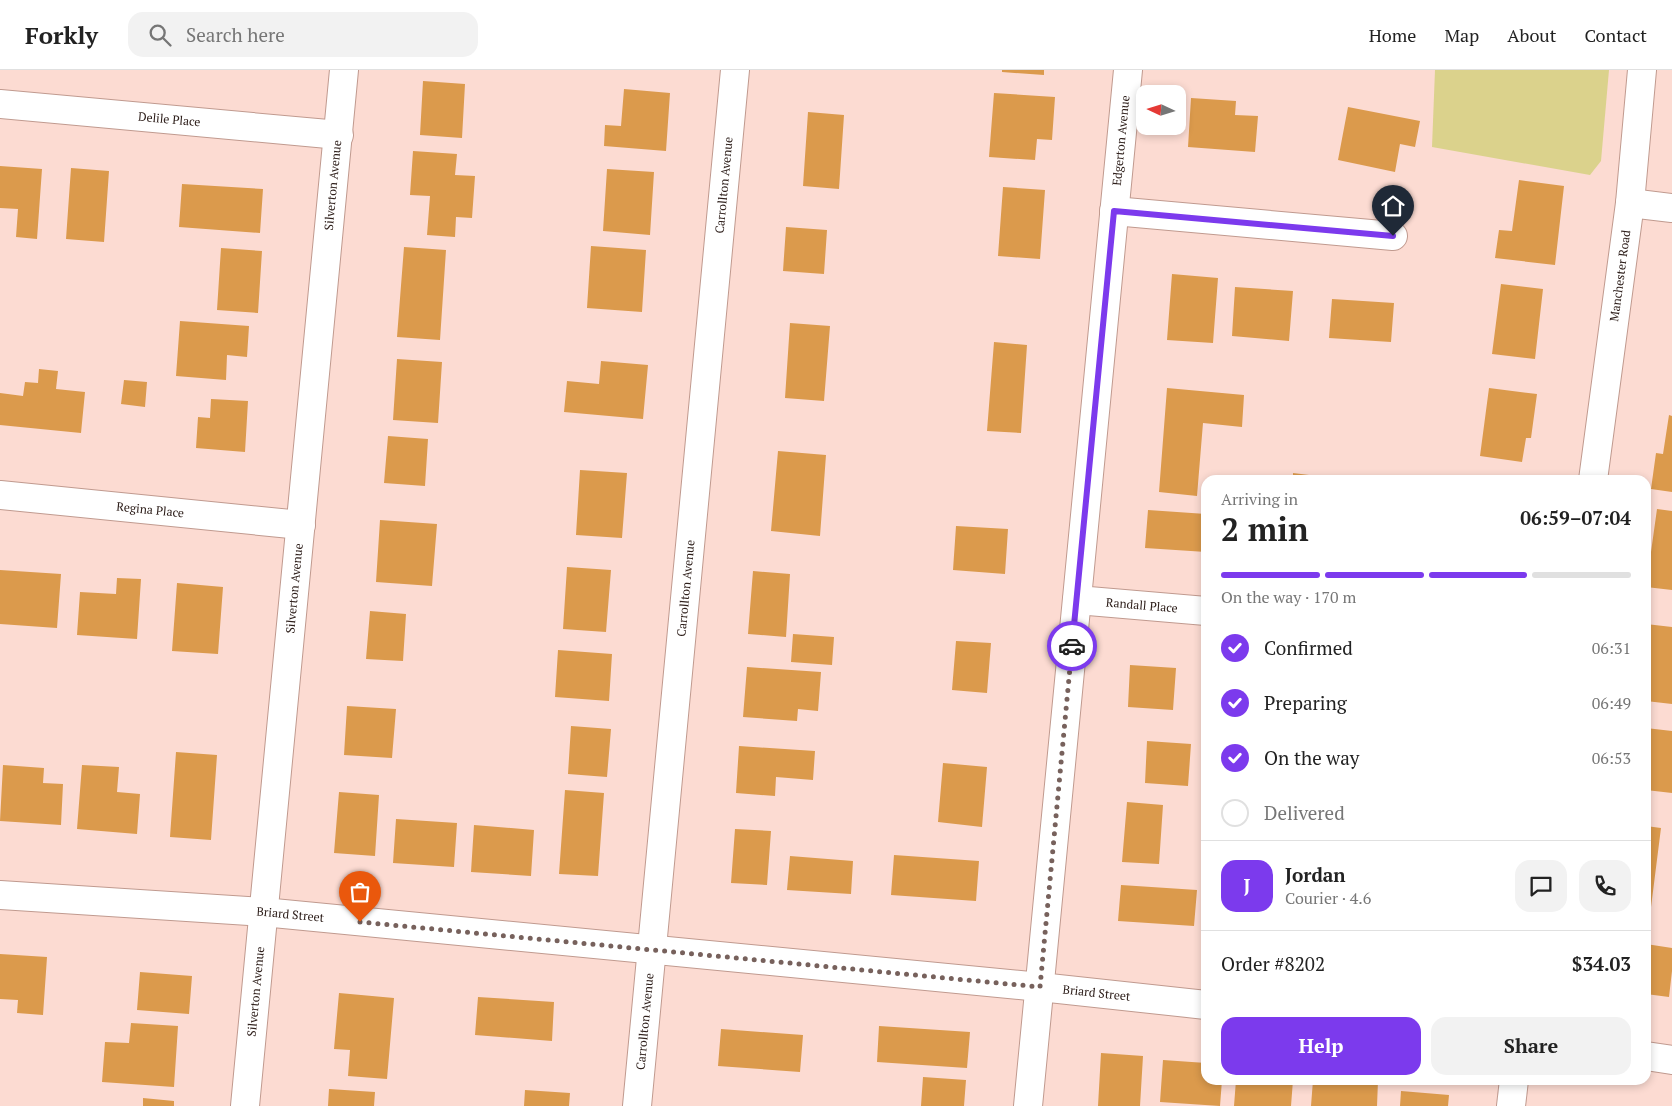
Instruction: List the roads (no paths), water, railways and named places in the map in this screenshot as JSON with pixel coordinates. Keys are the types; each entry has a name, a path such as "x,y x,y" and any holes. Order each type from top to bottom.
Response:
{"street":[{"name":"Silverton Avenue","path":"245,1106 344,70"},
{"name":"Carrollton Avenue","path":"637,1106 736,70"},
{"name":"Edgerton Avenue","path":"1028,1106 1128,70"},
{"name":"Manchester Road","path":"1594,475 1630,203 1642,70"},
{"name":"Delile Place","path":"0,104 338,135"},
{"path":"1630,203 1672,208"},
{"path":"1114,211 1393,236"},
{"name":"Regina Place","path":"0,495 301,525"},
{"name":"Randall Place","path":"1077,600 1201,612"},
{"name":"Briard Street","path":"0,895 263,912 1040,987 1201,1004"},
{"path":"1651,1057 1672,1060"},
{"path":"1511,1106 1513,1085"}]}
